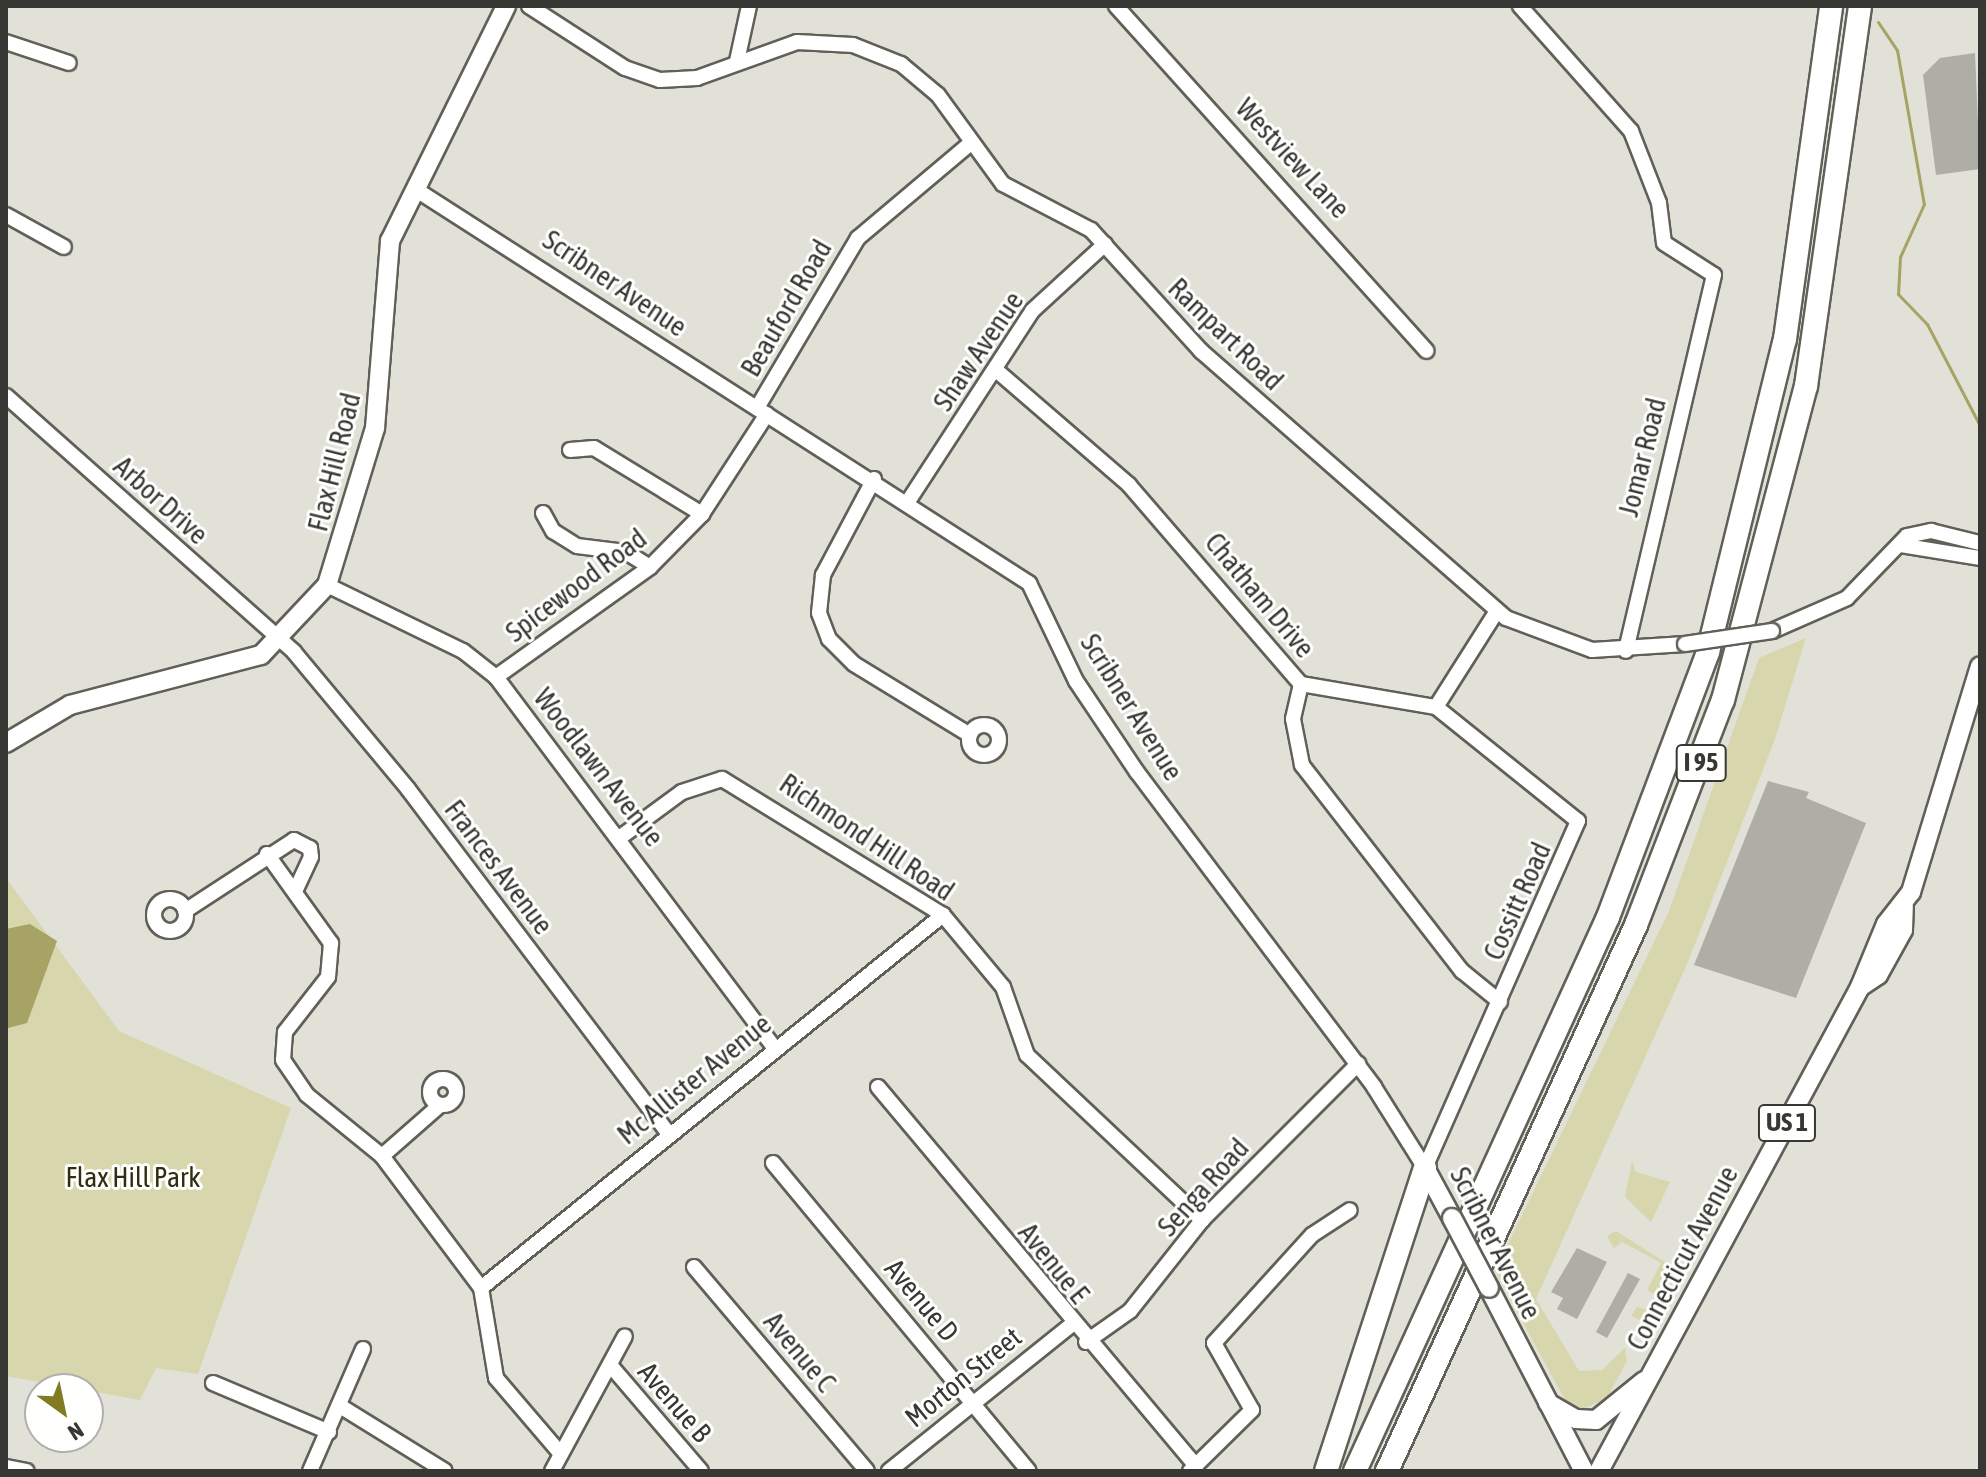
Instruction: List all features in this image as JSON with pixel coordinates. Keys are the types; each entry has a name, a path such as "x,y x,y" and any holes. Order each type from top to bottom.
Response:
{"highway":[{"name":"I 95","path":"1355,1471 1614,904 1708,652 1781,364 1831,6"},
{"name":"I 95","path":"1387,1471 1652,889 1740,649 1806,386 1860,6"},
{"path":"1326,1471 1425,1168"},
{"path":"1399,1471 1448,1338"}],"main road":[{"name":"Flax Hill Road","path":"6,743 70,705 241,664 280,643 327,585 375,428 386,255 415,189 506,6"},
{"name":"Connecticut Avenue","path":"1599,1471 1860,987 1875,980 1897,941 1904,906 1980,666"},
{"name":"Scribner Avenue","path":"1425,1168 1544,1400 1584,1471"},
{"path":"1544,1400 1576,1419 1596,1420 1649,1377"}],"street":[{"name":"Rampart Road","path":"529,6 646,77 685,80 797,42 870,49 926,83 1010,189 1080,222 1105,244 1201,351 1497,611 1556,640 1626,651 1772,631 1837,604 1900,545 1923,531 1980,543"},
{"path":"737,61 749,6"},
{"name":"Westview Lane","path":"1116,6 1427,351"},
{"name":"Jomar Road","path":"1520,6 1631,131 1659,203 1664,243 1693,255 1714,275 1626,651"},
{"path":"6,42 69,63"},
{"name":"Beauford Road","path":"762,411 858,238 971,143"},
{"name":"Scribner Avenue","path":"415,189 762,411 909,500 1035,590 1076,681 1137,772 1358,1064 1425,1168"},
{"path":"6,215 64,247"},
{"name":"Shaw Avenue","path":"909,500 1032,311 1105,244"},
{"name":"Chatham Drive","path":"996,370 1129,485 1301,684 1293,719 1302,765 1462,971 1500,1002"},
{"name":"Arbor Drive","path":"6,396 280,643"},
{"name":"Spicewood Road","path":"496,677 650,567 702,514 762,411"},
{"path":"570,450 594,448 702,514"},
{"path":"874,479 823,575 819,613 829,639 854,664 970,735"},
{"path":"543,513 553,531 577,546 626,552 650,567"},
{"path":"1900,545 1980,558"},
{"name":"Woodlawn Avenue","path":"327,585 463,651 496,677 622,836 774,1047"},
{"path":"1436,707 1497,611"},
{"name":"Frances Avenue","path":"280,643 408,789 667,1132"},
{"name":"Cossitt Road","path":"1301,684 1436,707 1578,821 1425,1168"},
{"name":"Richmond Hill Road","path":"622,836 682,792 722,779 943,915 1003,987 1027,1055 1202,1220"},
{"path":"185,911 267,854 294,840 310,848 296,889"},
{"path":"267,854 321,919 331,957 328,977 285,1032 283,1060 307,1095 382,1156 481,1288 496,1378 561,1454"},
{"name":"Mc Allister Avenue","path":"481,1288 667,1132 943,915"},
{"name":"Senga Road","path":"1086,1342 1130,1311 1202,1220 1358,1064"},
{"name":"Avenue E","path":"878,1087 1071,1325 1193,1468"},
{"path":"382,1156 440,1105"},
{"name":"Avenue D","path":"773,1163 1029,1471"},
{"path":"1193,1468 1252,1410 1214,1343 1312,1235 1350,1210"},
{"name":"Avenue C","path":"694,1267 867,1471"},
{"name":"Morton Street","path":"889,1471 1071,1325"},
{"path":"552,1471 625,1336"},
{"path":"310,1471 363,1349"},
{"name":"Avenue B","path":"611,1366 701,1471"},
{"path":"213,1383 329,1432"},
{"path":"340,1406 445,1471"},
{"path":"6,1467 27,1471"}],"green space":[{"path":"1806,638 1775,739 1688,962 1536,1299 1579,1371 1602,1370 1625,1348 1627,1361 1607,1398 1583,1409 1565,1400 1495,1271 1669,911 1759,658"},
{"name":"Flax Hill Park","path":"6,878 119,1031 291,1108 198,1374 156,1368 140,1400 104,1394 104,1373 24,1373 24,1379 6,1376"},
{"path":"1632,1161 1636,1172 1670,1182 1651,1222 1625,1197"},
{"path":"1616,1231 1665,1262 1673,1277 1644,1322 1631,1316 1637,1307 1647,1310 1656,1295 1647,1290 1661,1263 1622,1242 1614,1248 1607,1236"}],"shaded area":[{"path":"30,924 57,941 27,1023 8,1028 6,929"}],"building":[{"path":"1975,53 1980,169 1936,175 1923,75 1940,58"},
{"path":"1768,781 1809,792 1806,798 1866,823 1796,998 1694,965"},
{"path":"1577,1248 1607,1262 1577,1319 1557,1309 1563,1298 1551,1292"},
{"path":"1628,1273 1640,1279 1607,1338 1596,1332"}],"waterway":[{"path":"1878,22 1897,50 1924,204 1900,257 1898,294 1927,324 1980,426"}]}
